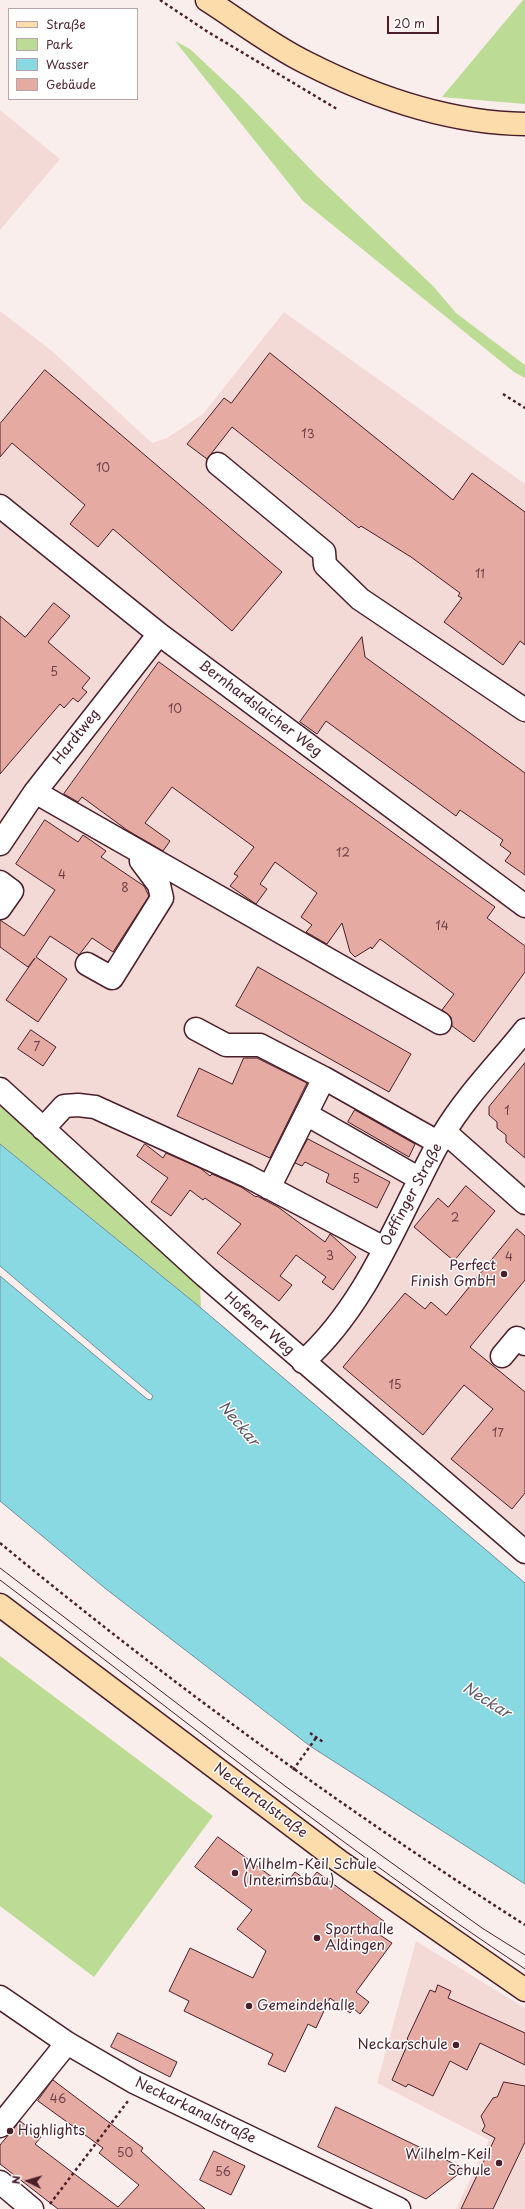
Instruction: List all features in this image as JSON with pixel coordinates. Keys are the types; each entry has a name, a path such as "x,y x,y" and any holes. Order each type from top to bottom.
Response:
{"main road":[{"path":"207,0 307,63 370,92 419,109 482,120 525,124"},
{"name":"Neckartalstraße","path":"0,1605 340,1861 525,1990"}],"street":[{"path":"218,464 324,552 325,565 360,599 525,710"},
{"name":"Bernhardslaicher Weg","path":"0,506 159,634 525,906"},
{"name":"Hardtweg","path":"0,844 35,792 159,634"},
{"path":"35,792 440,1022"},
{"path":"87,964 112,978 162,898 159,885 141,861 144,854"},
{"path":"0,882 12,890 0,908"},
{"path":"196,1030 226,1045 260,1045 442,1138 525,1202"},
{"name":"Oeffinger Straße","path":"303,1362 322,1346 338,1326 358,1296 442,1138 463,1106 525,1030"},
{"path":"270,1188 324,1078"},
{"name":"Hofener Weg","path":"0,1088 43,1129 303,1362 525,1552"},
{"path":"43,1129 64,1106 78,1105 95,1107 270,1188 384,1248"},
{"path":"306,1114 420,1179"},
{"path":"502,1356 517,1338 525,1344"},
{"name":"Neckarkanalstraße","path":"0,1997 66,2043 140,2085 399,2209"},
{"path":"0,2126 66,2043"},
{"path":"0,2182 32,2209"}],"path":[{"path":"160,0 208,32 337,109"},
{"path":"503,394 525,408"},
{"path":"0,1543 155,1667 293,1770 340,1803 525,1925"},
{"path":"310,1733 323,1742"},
{"path":"293,1770 316,1738"},
{"path":"46,2209 140,2085"}],"shaded area":[{"path":"0,110 60,159 0,230"},
{"path":"0,311 52,351 152,443 167,438 203,414 284,312 525,484 525,1543 107,1178 0,1073"},
{"name":"Neckarschule","path":"416,1941 525,2008 525,2209 456,2209 489,2140 377,2083"}],"green space":[{"path":"523,0 525,0 525,104 442,97"},
{"path":"175,41 190,49 239,95 317,176 433,286 456,313 525,365 525,378 514,372 303,201"},
{"path":"0,1100 200,1285 201,1308 0,1144"},
{"path":"0,1656 213,1816 94,1977 0,1906"}],"water":[{"name":"Neckar","path":"0,1144 201,1308 525,1583 525,1884 310,1746 106,1589 0,1501 0,1276 147,1399 151,1400 153,1396 0,1266"}],"building":[{"path":"270,353 453,500 472,473 525,512 525,645 520,641 503,665 444,622 462,598 458,596 460,593 411,557 361,526 359,528 232,427 207,459 187,444 224,398 231,403"},
{"path":"45,370 282,572 232,631 113,529 98,547 70,524 85,505 12,443 0,457 0,424"},
{"path":"54,603 70,616 48,642 90,678 82,688 87,692 78,702 73,698 64,708 60,704 0,774 0,616 25,637"},
{"path":"362,637 365,657 525,773 525,875 505,861 511,853 500,845 503,840 460,810 456,816 326,721 317,734 300,722"},
{"path":"159,662 495,907 487,918 525,946 525,972 474,1042 452,1026 451,1017 442,1010 454,994 380,939 372,949 371,947 355,957 350,952 342,923 327,944 306,932 312,925 301,917 317,893 275,862 260,884 267,889 256,904 230,886 238,876 234,874 254,847 172,787 145,823 170,841 163,851 127,830 82,797 78,802 64,794"},
{"path":"45,820 78,842 83,835 106,851 101,857 144,886 149,896 113,952 92,938 79,955 50,936 36,957 67,979 38,1022 6,1000 35,958 28,967 0,947 0,920 24,936 55,890 16,864"},
{"path":"258,967 411,1054 389,1092 236,1006"},
{"path":"31,1030 56,1047 43,1066 18,1049"},
{"path":"244,1058 257,1058 307,1083 270,1158 177,1116 199,1068 232,1084"},
{"path":"525,1063 525,1158 506,1142 506,1135 497,1128 497,1122 489,1115 489,1107"},
{"path":"355,1110 415,1144 409,1157 348,1122"},
{"path":"308,1139 390,1182 377,1208 326,1182 329,1174 305,1162 302,1166 295,1163"},
{"path":"145,1144 163,1158 166,1153 200,1168 210,1176 212,1174 241,1187 256,1197 257,1196 278,1207 325,1242 330,1234 356,1257 333,1290 322,1282 326,1277 296,1255 280,1276 292,1285 279,1301 217,1253 241,1224 205,1198 203,1200 190,1190 171,1216 151,1202 168,1178 137,1156"},
{"path":"466,1186 495,1211 454,1261 414,1227 438,1198 448,1207"},
{"path":"517,1229 525,1236 525,1280 470,1347 525,1392 525,1493 512,1509 451,1459 493,1409 464,1385 423,1435 343,1367 405,1293 425,1309 431,1302 446,1315"},
{"path":"218,1837 284,1886 295,1872 309,1882 317,1872 385,1922 377,1933 392,1943 356,1992 369,2002 360,2014 354,2009 350,2013 330,1998 316,2028 308,2024 285,2072 268,2064 273,2054 184,2011 189,2001 169,1991 190,1948 253,1978 266,1951 237,1929 252,1910 195,1867"},
{"name":"Neckarschule","path":"438,1985 451,1991 448,1998 525,2033 525,2065 480,2043 467,2070 450,2061 433,2096 408,2084 406,2087 392,2080 409,2041 407,2039 430,1990 435,1992"},
{"path":"118,2033 177,2062 170,2077 111,2047"},
{"path":"53,2080 143,2148 141,2151 205,2209 58,2209 0,2164 0,2145 20,2121 41,2137 35,2144 118,2207 139,2185 99,2153 103,2148 38,2101"},
{"name":"Wilhelm-Keil Schule","path":"504,2082 525,2086 525,2142 493,2209 461,2209 495,2138 482,2131 485,2126 481,2116 493,2098 497,2097"},
{"path":"336,2107 465,2169 426,2199 318,2147"},
{"path":"214,2151 245,2166 231,2195 200,2180"}],"tram line":[{"path":"0,1568 285,1786 482,1928 525,1955"},
{"path":"0,1580 325,1828 457,1923 525,1969"}],"place":[{"name":"Perfect Finish GmbH","path":"504,1274"},
{"name":"Wilhelm-Keil Schule (Interimsbau)","path":"235,1873"},
{"name":"Sporthalle Aldingen","path":"317,1938"},
{"name":"Gemeindehalle","path":"249,2006"},
{"name":"Neckarschule","path":"456,2045"},
{"name":"Highlights","path":"10,2131"},
{"name":"Wilhelm-Keil Schule","path":"499,2163"}]}
